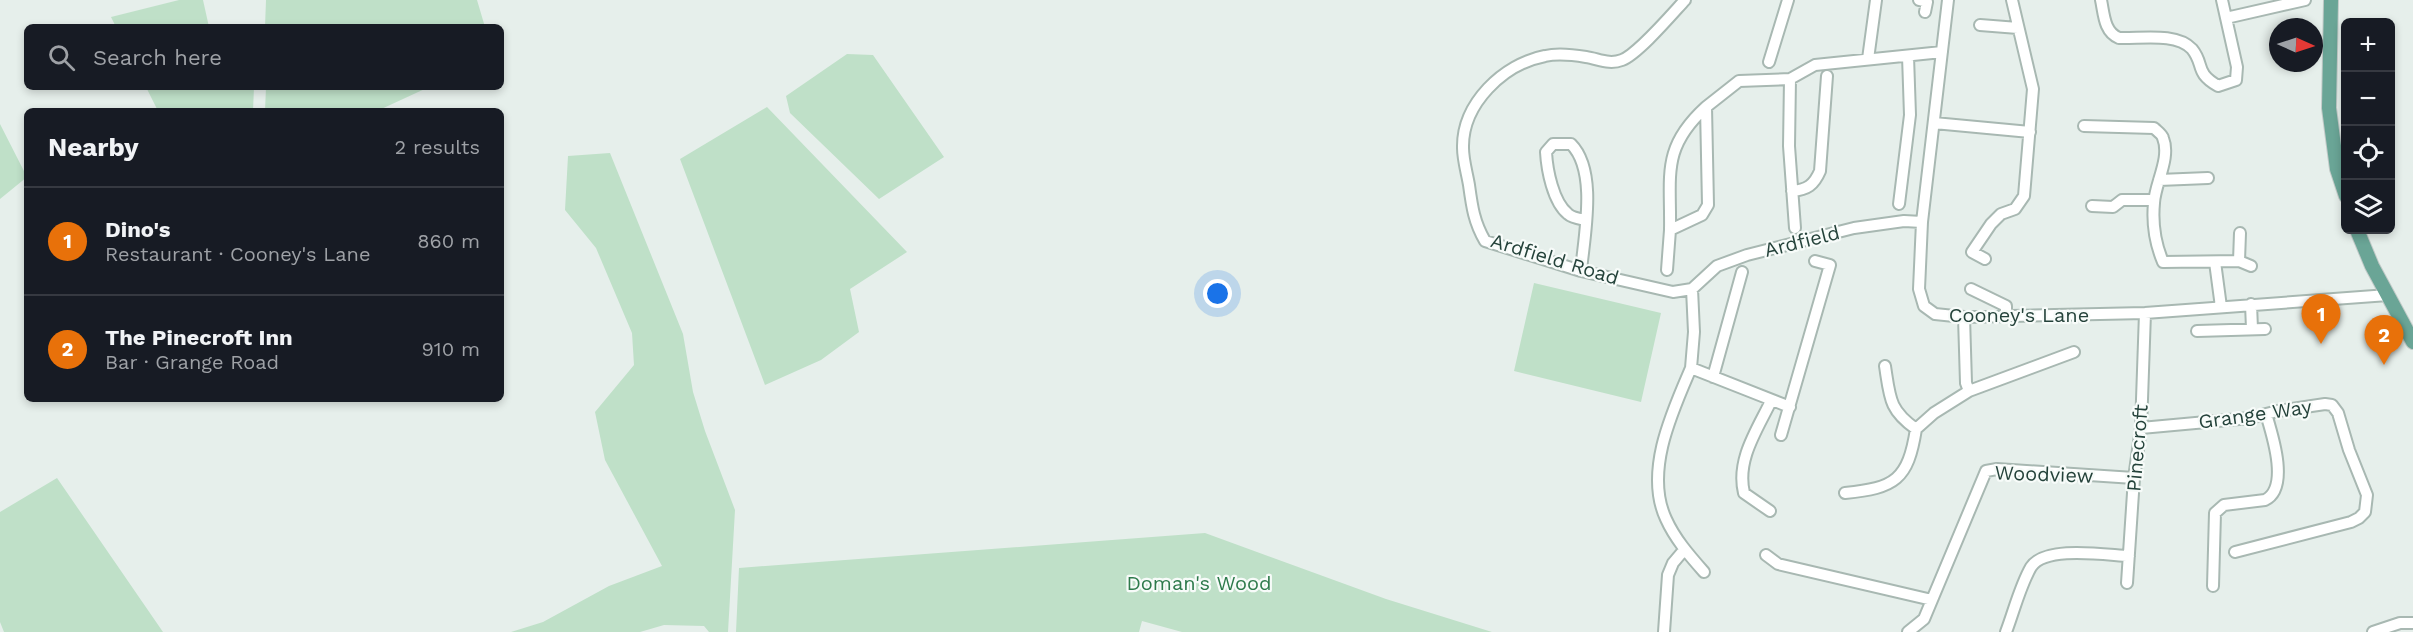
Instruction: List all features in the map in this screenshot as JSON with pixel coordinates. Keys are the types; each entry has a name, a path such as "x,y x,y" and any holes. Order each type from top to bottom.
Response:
{"main road":[{"path":"2331,0 2330,117 2337,168 2341,180"},
{"path":"2359,234 2388,296 2412,338"}],"street":[{"name":"Ardfield Road","path":"1685,0 1635,52 1623,60 1603,62 1589,57 1547,55 1527,61 1506,74 1490,87 1475,107 1467,122 1463,154 1475,223 1485,241 1581,272 1673,292 1692,289"},
{"path":"1769,62 1788,0"},
{"path":"1869,59 1876,0"},
{"path":"1919,0 1928,2 1925,12"},
{"name":"Cooney's Lane","path":"1948,0 1922,222 1919,289 1924,306 1935,314 1964,317 2145,313 2388,296"},
{"path":"1985,259 1972,252 1991,224 2001,214 2015,209 2024,196 2033,88 2012,0"},
{"path":"2101,0 2108,31 2113,36 2174,39 2192,49 2204,78 2218,86 2236,80 2237,67 2222,0"},
{"path":"2226,18 2305,0"},
{"path":"1980,25 2018,28"},
{"path":"1667,270 1671,160 1686,129 1706,107 1739,81 1790,80 1815,65 1942,52"},
{"path":"1899,204 1910,115 1908,56"},
{"path":"1792,191 1809,187 1816,180 1820,171 1827,76"},
{"path":"1790,80 1789,146 1795,228"},
{"path":"1670,230 1702,215 1708,205 1706,107"},
{"path":"1934,123 2030,132"},
{"path":"2084,126 2154,128 2163,137 2165,152 2154,201 2156,245 2163,262 2239,261 2251,266"},
{"path":"1581,272 1586,220 1585,171 1580,153 1571,144 1553,144 1546,152 1548,175 1559,203 1568,215 1586,220"},
{"path":"2159,180 2208,178"},
{"path":"2092,206 2113,207 2122,200 2154,201"},
{"name":"Ardfield","path":"1692,289 1717,266 1747,255 1854,228 1904,221 1922,222"},
{"path":"2239,261 2240,233"},
{"path":"1782,435 1830,265 1815,261"},
{"path":"2216,262 2221,307"},
{"path":"1713,377 1742,272"},
{"path":"1692,289 1694,332 1691,368 1660,449 1659,474 1660,497 1665,518 1684,550 1704,572"},
{"path":"1971,289 2006,306 2006,315"},
{"path":"2251,304 2252,329"},
{"name":"Pinecroft","path":"2127,583 2133,478 2141,428 2145,313"},
{"path":"1964,317 1966,379 1969,392"},
{"path":"2197,331 2265,329"},
{"path":"1845,493 1875,490 1885,486 1901,474 1909,462 1916,429 1934,413 1969,392 2074,352"},
{"path":"1885,366 1890,400 1901,418 1916,429"},
{"path":"1691,368 1790,406"},
{"path":"1770,511 1744,493 1740,478 1743,461 1771,400"},
{"name":"Grange Way","path":"2141,428 2229,421 2318,405 2332,405 2338,413 2349,450 2367,495 2368,504 2365,512 2360,518 2350,522 2235,552"},
{"path":"2213,586 2214,513 2224,505 2271,498 2275,490 2277,456 2266,414"},
{"name":"Woodview","path":"1932,600 1986,471 1997,469 2133,478"},
{"path":"1664,632 1668,575 1672,563 1684,550"},
{"path":"2006,632 2032,566 2042,557 2055,554 2129,556"},
{"path":"1766,555 1778,564 1932,600 1924,619 1908,632"},
{"path":"2373,632 2400,623 2413,623"}],"green space":[{"path":"179,0 203,0 208,24 114,24 111,17"},
{"path":"266,0 477,0 484,24 265,24"},
{"path":"847,54 873,55 944,157 879,199 790,113 786,96"},
{"path":"148,90 254,90 253,108 156,108"},
{"path":"266,90 422,90 384,108 265,108"},
{"path":"767,107 907,252 850,289 859,332 821,360 765,385 680,159"},
{"path":"0,124 24,171 24,179 0,199"},
{"path":"610,153 683,334 693,392 735,510 728,632 709,632 704,626 664,625 640,632 511,632 543,622 609,586 662,566 605,460 595,412 634,365 632,333 596,248 565,210 568,156"},
{"path":"1534,283 1661,313 1641,402 1514,371"},
{"path":"57,478 163,632 4,632 0,622 0,512"},
{"name":"Doman's Wood","path":"1205,533 1386,599 1492,632 1182,632 1142,621 1139,632 736,632 739,568"}],"place":[{"name":"Dino's","path":"2321,344"},
{"name":"The Pinecroft Inn","path":"2384,365"}]}
